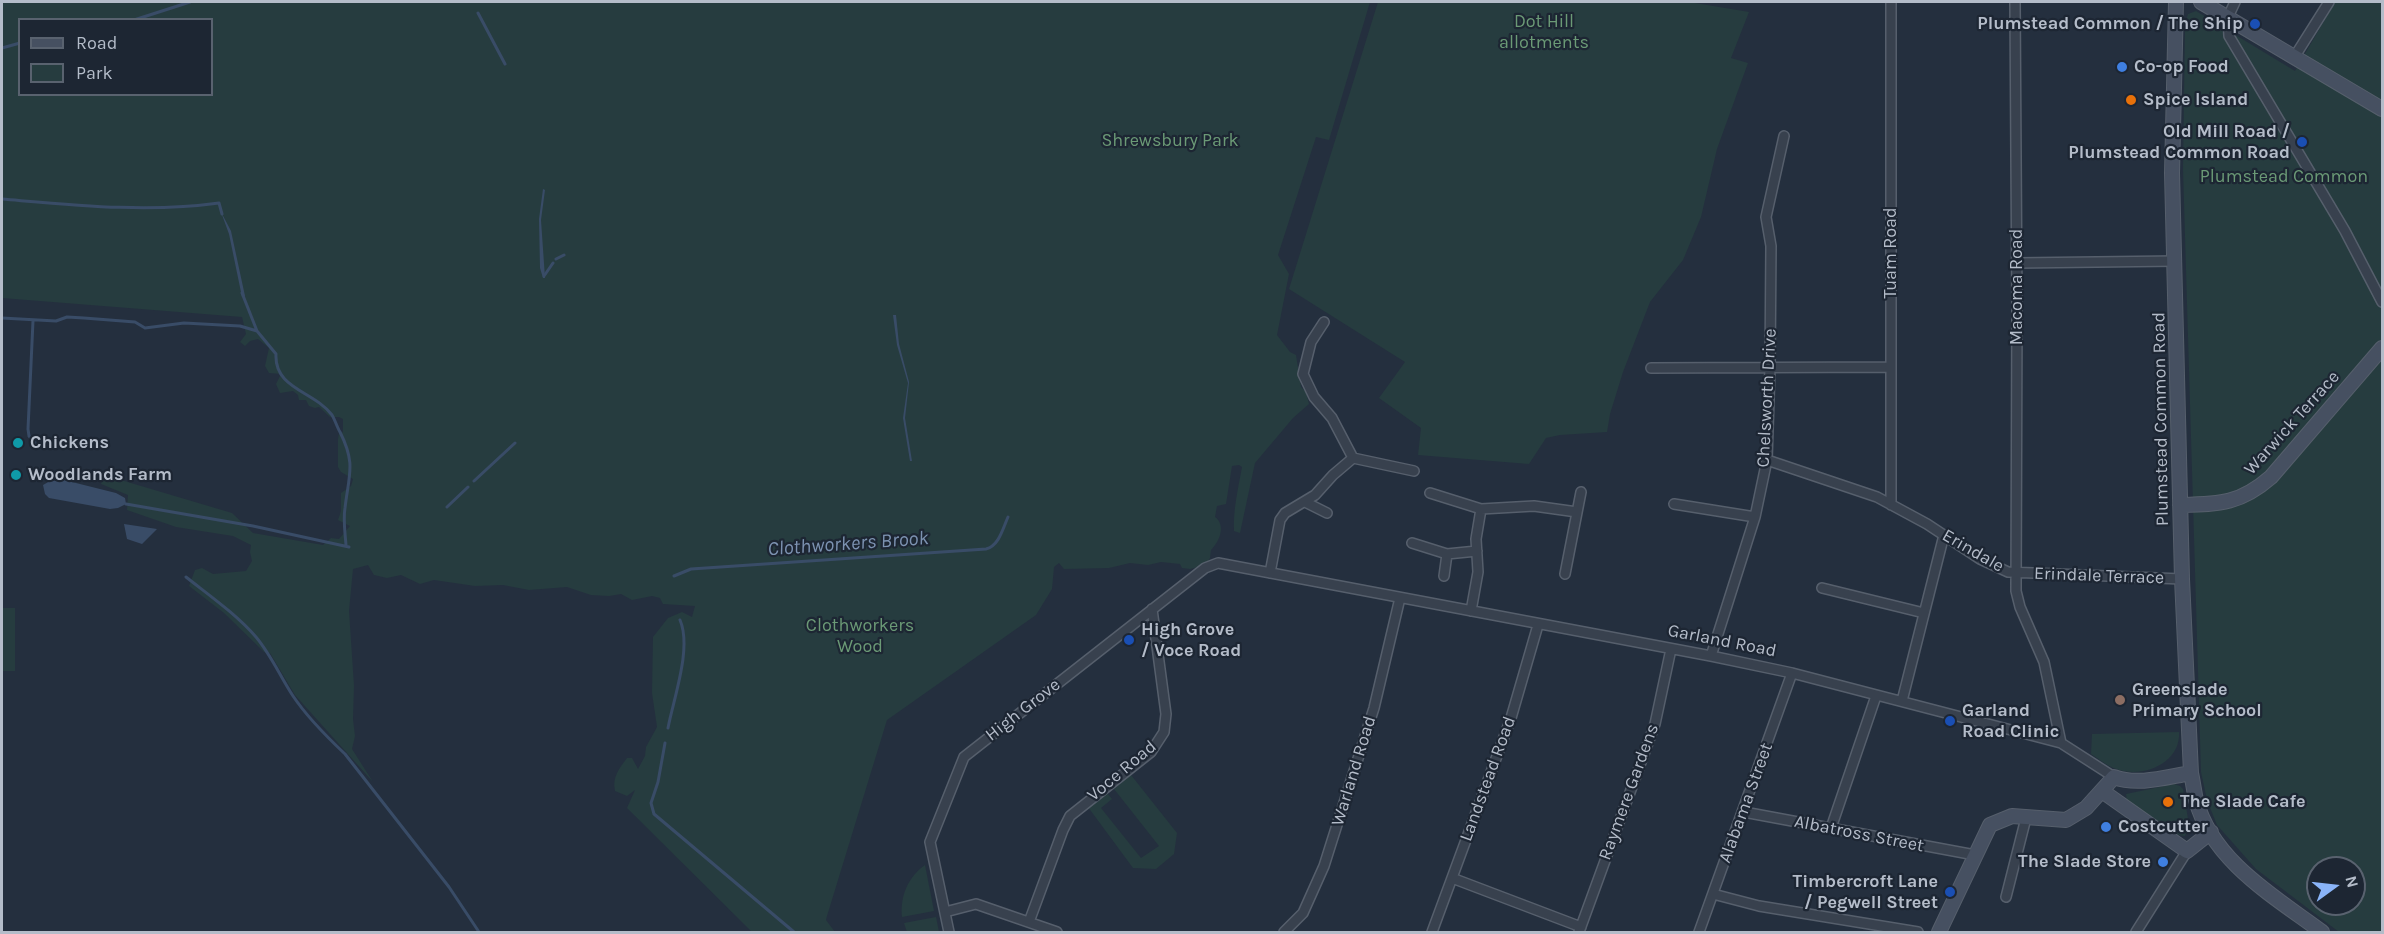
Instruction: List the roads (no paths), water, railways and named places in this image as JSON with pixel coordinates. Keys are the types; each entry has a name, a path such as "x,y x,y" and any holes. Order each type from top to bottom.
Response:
{"street":[{"name":"Tuam Road","path":"1891,2 1891,505"},
{"name":"Macoma Road","path":"2015,2 2017,573"},
{"name":"Plumstead Common Road","path":"2176,2 2172,146 2182,579 2191,773 2196,802 2226,855 2248,876 2322,932"},
{"path":"2201,2 2382,109"},
{"path":"2235,2 2228,17 2229,36 2346,231 2382,302"},
{"path":"2295,56 2329,2"},
{"name":"Chelsworth Drive","path":"1712,656 1755,517 1767,460 1771,246 1766,218 1784,135"},
{"path":"2017,263 2176,261"},
{"path":"1324,322 1311,342 1303,375 1314,397 1332,418 1353,458"},
{"name":"Warwick Terrace","path":"2180,505 2215,504 2254,492 2271,477 2382,348"},
{"path":"1652,368 1891,367"},
{"path":"1353,458 1414,471"},
{"path":"1270,573 1280,520 1285,513 1305,502 1353,458"},
{"name":"Erindale","path":"1767,460 1877,498 1997,568 2017,573 2018,599 2044,662 2061,743"},
{"path":"1565,574 1581,492"},
{"path":"1430,493 1481,508 1534,506 1577,512"},
{"path":"1305,502 1327,513"},
{"path":"1674,504 1755,517"},
{"path":"1471,611 1478,572 1477,550 1481,508"},
{"path":"1902,702 1944,535"},
{"path":"1412,543 1447,554 1477,550"},
{"path":"1444,576 1447,554"},
{"name":"High Grove","path":"949,933 930,842 964,757 1205,568 1218,562 1233,566"},
{"name":"Garland Road","path":"1233,566 1792,673 2061,743 2124,781 2191,773"},
{"name":"Erindale Terrace","path":"2017,573 2182,579"},
{"path":"1822,588 1924,613"},
{"name":"Warland Road","path":"1284,933 1303,913 1324,866 1374,708 1400,598"},
{"name":"Voce Road","path":"1029,922 1070,816 1151,752 1161,740 1166,714 1152,609"},
{"name":"Landstead Road","path":"1432,933 1511,718 1538,625"},
{"name":"Raymere Gardens","path":"1580,930 1655,724 1671,649"},
{"name":"Alabama Street","path":"1699,933 1792,673"},
{"path":"1831,828 1876,696"},
{"path":"1939,933 1990,825 2012,816 2066,820 2077,815 2103,791 2114,777"},
{"path":"2103,791 2187,851"},
{"name":"Albatross Street","path":"1744,812 1975,855"},
{"path":"2006,897 2026,818"},
{"path":"2136,933 2187,851 2211,832"},
{"path":"1452,878 1580,930"},
{"path":"1713,894 1759,906 1918,933"},
{"path":"945,912 976,904 1057,933"}],"water":[{"path":"543,189 545,190 541,220 545,278 540,268 539,219"},
{"path":"221,212 231,231 245,296 242,297 229,234"},
{"path":"893,315 896,315 899,344 909,382 905,418 912,461 910,461 903,418 908,383 897,345"},
{"path":"64,480 116,493 125,498 126,504 110,509 49,498 45,494 43,485 50,481"},
{"path":"124,524 157,529 142,544 127,539"}],"waterway":[{"path":"140,18 190,2"},
{"path":"478,13 505,64"},
{"path":"2,48 18,44"},
{"path":"2,199 137,208 219,203 222,214"},
{"path":"556,259 564,255"},
{"path":"544,276 553,263"},
{"path":"242,293 257,331"},
{"path":"2,318 56,321 67,317 135,322 145,328 184,323 240,326 257,331 276,354 277,366 281,375 332,415 345,443 350,461 344,517 346,545"},
{"path":"33,321 28,429 29,436 35,443"},
{"path":"474,481 515,443"},
{"path":"447,507 468,487"},
{"path":"126,504 253,526 349,547"},
{"name":"Clothworkers Brook","path":"674,576 691,569 986,549 997,540 1008,517"},
{"path":"186,577 231,613 256,637 299,704 345,754 449,887 479,932"},
{"name":"Clothworkers Brook","path":"668,728 683,658 683,631 680,620"},
{"name":"Clothworkers Brook","path":"665,743 658,782 651,803 654,814 794,932"}],"place":[{"name":"Plumstead Common / The Ship","path":"2255,24"},
{"name":"Co-op Food","path":"2122,67"},
{"name":"Spice Island","path":"2131,100"},
{"name":"Old Mill Road / Plumstead Common Road","path":"2302,142"},
{"name":"Chickens","path":"18,443"},
{"name":"Woodlands Farm","path":"16,475"},
{"name":"High Grove / Voce Road","path":"1129,640"},
{"name":"Greenslade Primary School","path":"2120,700"},
{"name":"Garland Road Clinic","path":"1950,721"},
{"name":"The Slade Cafe","path":"2168,802"},
{"name":"Costcutter","path":"2106,827"},
{"name":"The Slade Store","path":"2163,862"},
{"name":"Timbercroft Lane / Pegwell Street","path":"1950,892"}],"park label":[{"name":"Dot Hill allotments","path":"1544,32"},
{"name":"Shrewsbury Park","path":"1170,141"},
{"name":"Plumstead Common","path":"2284,177"},
{"name":"Clothworkers Wood","path":"860,636"}]}
